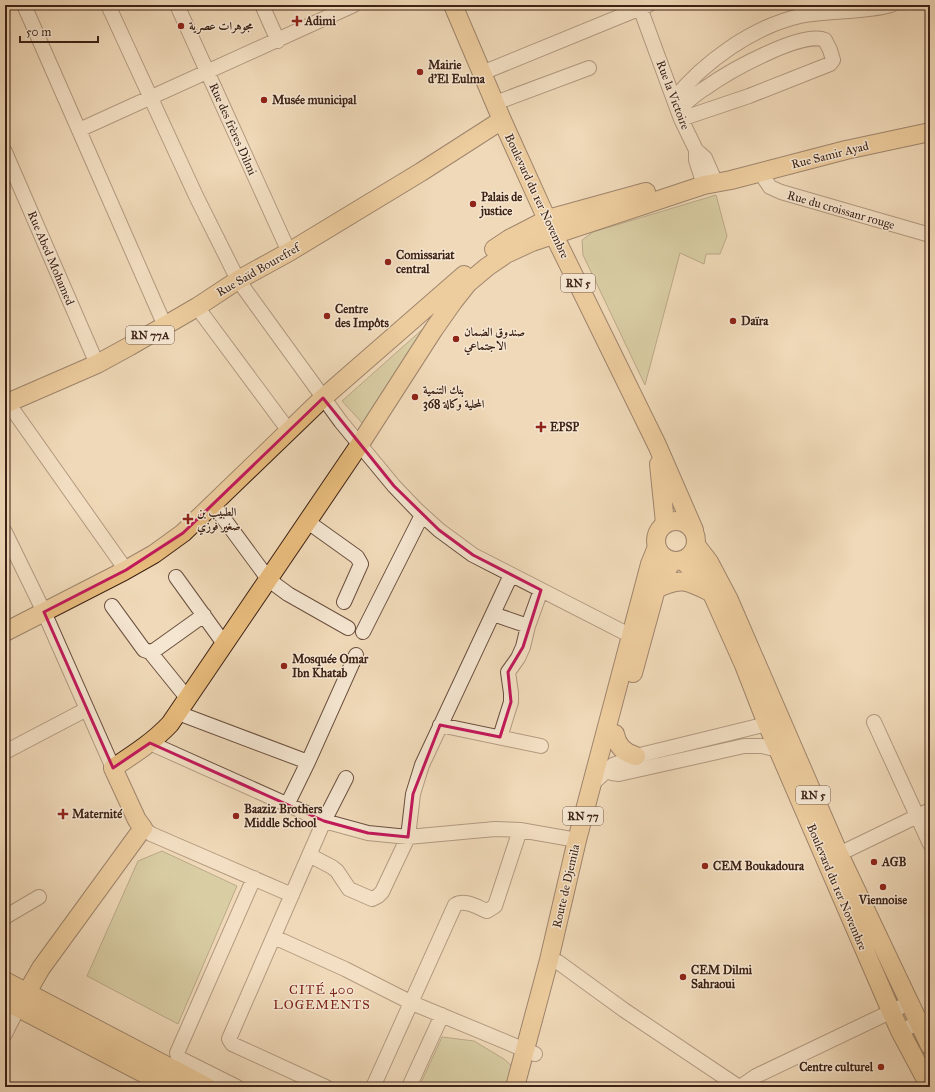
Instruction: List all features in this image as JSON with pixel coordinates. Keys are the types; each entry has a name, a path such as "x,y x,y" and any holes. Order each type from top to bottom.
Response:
{"main road":[{"name":"RN 5","path":"453,5 502,120"},
{"name":"Rue Saïd Bourefref","path":"6,404 97,364 165,326 238,280 289,252 421,172 502,120"},
{"name":"Boulevard du 1er Novembre","path":"502,120 551,227 657,445 695,538 729,600 750,663 775,726 839,854 909,1003 924,1020 930,1046"},
{"name":"Rue Samir Ayad","path":"551,227 714,180 760,172 846,150 930,132"},
{"path":"5,632 126,570 154,554 183,533 323,398 493,250 509,239 551,227"},
{"path":"166,1086 88,1043 11,1004 27,992 41,968 143,828 137,820 114,768 150,743 170,724 308,522 434,329 468,283 506,254 532,242 551,227"},
{"name":"Boulevard du 1er Novembre","path":"657,445 666,523"},
{"path":"676,520 686,523 695,538 691,555 677,561 662,556 657,547 656,541 658,531 666,523 676,520"},
{"name":"Route de Djemila","path":"554,961 577,840 592,784 602,768 615,734 637,639 650,564 657,547"},
{"name":"Boulevard du 1er Novembre","path":"677,561 700,576 711,592 750,663"},
{"name":"Route de Djemila","path":"528,1087 531,1053 602,768 637,639 656,589 677,561"},
{"path":"656,589 669,583 686,581 711,592"},
{"name":"Boulevard du 1er Novembre","path":"775,726 779,750 890,1011 930,1087"},
{"path":"615,734 616,740 622,749 636,756"},
{"path":"5,981 207,1087"},
{"name":"Route de Djemila","path":"515,1087 531,1053"}],"street":[{"path":"24,5 165,326"},
{"path":"108,5 196,196 238,280 323,398 394,486 422,515 451,540 473,555 637,639"},
{"name":"Rue des frères Dilmi","path":"177,5 289,252"},
{"path":"262,5 278,41"},
{"path":"78,130 278,41 354,5"},
{"path":"678,109 698,74 724,52 741,41 773,25 799,16 891,5"},
{"path":"482,73 642,6"},
{"name":"Rue la Victoire","path":"642,6 678,109 696,150 705,158 714,180"},
{"path":"821,38 826,40 833,60 830,64 749,96 678,109 705,88 735,69 787,44 805,39 821,38"},
{"path":"495,103 589,68"},
{"name":"Rue Abed Mohamed","path":"5,152 97,364"},
{"name":"Rue du croissanr rouge","path":"760,172 770,187 781,192 930,235"},
{"path":"197,307 289,431"},
{"path":"6,404 126,570"},
{"path":"213,504 269,580 288,594 348,628"},
{"path":"363,632 422,515"},
{"path":"308,522 357,557 361,564 344,602"},
{"path":"5,532 44,612 114,768"},
{"path":"309,855 332,867 350,889 372,899 382,892 408,837 413,794 422,766 511,575"},
{"path":"176,577 225,645"},
{"path":"500,737 510,702 511,693 508,672 522,651 528,626 541,590"},
{"path":"112,606 144,650 150,652 183,706 308,762"},
{"path":"493,614 528,626"},
{"path":"150,652 204,615"},
{"path":"287,805 356,655"},
{"path":"5,752 87,709"},
{"path":"874,722 924,813 930,844"},
{"path":"440,725 541,746"},
{"path":"602,768 636,756 775,726"},
{"path":"150,743 324,821 368,833 408,837 495,829 520,830 577,840"},
{"path":"602,768 612,773 619,774 744,746 762,746 779,750"},
{"path":"326,1087 230,1042 229,1039 324,821 346,778"},
{"path":"839,854 924,813"},
{"path":"143,828 151,834 292,895"},
{"path":"373,1087 455,905 460,902 466,903 487,911 495,906 520,830"},
{"path":"236,1087 181,1059 178,1057 177,1053 254,878"},
{"path":"5,917 40,898"},
{"path":"274,937 345,969 412,1003 531,1053"},
{"path":"554,961 739,1087 756,1076 909,1003"},
{"path":"5,1034 11,1004"},
{"path":"409,1087 442,1016"},
{"path":"900,1031 924,1020"}],"highlighted area":[{"path":"323,398 394,486 439,530 473,555 541,590 523,647 508,672 511,702 500,737 440,725 413,794 408,837 368,833 324,821 150,743 113,768 44,612 126,570 183,533"}],"green space":[{"path":"716,195 727,236 720,254 706,254 704,264 680,253 645,385 583,255 582,240 593,232"},
{"path":"434,319 365,426 342,401"},
{"path":"162,851 237,886 178,1024 87,976 138,861"},
{"path":"442,1037 474,1041 504,1059 514,1068 509,1087 419,1087"}],"place":[{"name":"Adimi","path":"297,21"},
{"name":"مجوهرات عصرية","path":"181,26"},
{"name":"Mairie d'El Eulma","path":"420,72"},
{"name":"Musée municipal","path":"264,100"},
{"name":"Palais de justice","path":"473,204"},
{"name":"Comissariat central","path":"388,262"},
{"name":"Centre des Impôts","path":"327,316"},
{"name":"Daïra","path":"733,321"},
{"name":"صندوق الضمان الاجتماعي","path":"456,339"},
{"name":"بنك التنمية المحلية وكالة 368","path":"415,397"},
{"name":"EPSP","path":"541,427"},
{"name":"الطبيب بن صغير فوزي","path":"188,519"},
{"name":"Mosquée Omar Ibn Khatab","path":"284,666"},
{"name":"Maternité","path":"63,814"},
{"name":"Baaziz Brothers Middle School","path":"236,816"},
{"name":"AGB","path":"874,862"},
{"name":"CEM Boukadoura","path":"705,866"},
{"name":"Viennoise","path":"883,887"},
{"name":"CEM Dilmi Sahraoui","path":"683,977"},
{"name":"Centre culturel","path":"881,1067"}],"district":[{"name":"CITÉ 400 LOGEMENTS","path":"322,996"}]}
